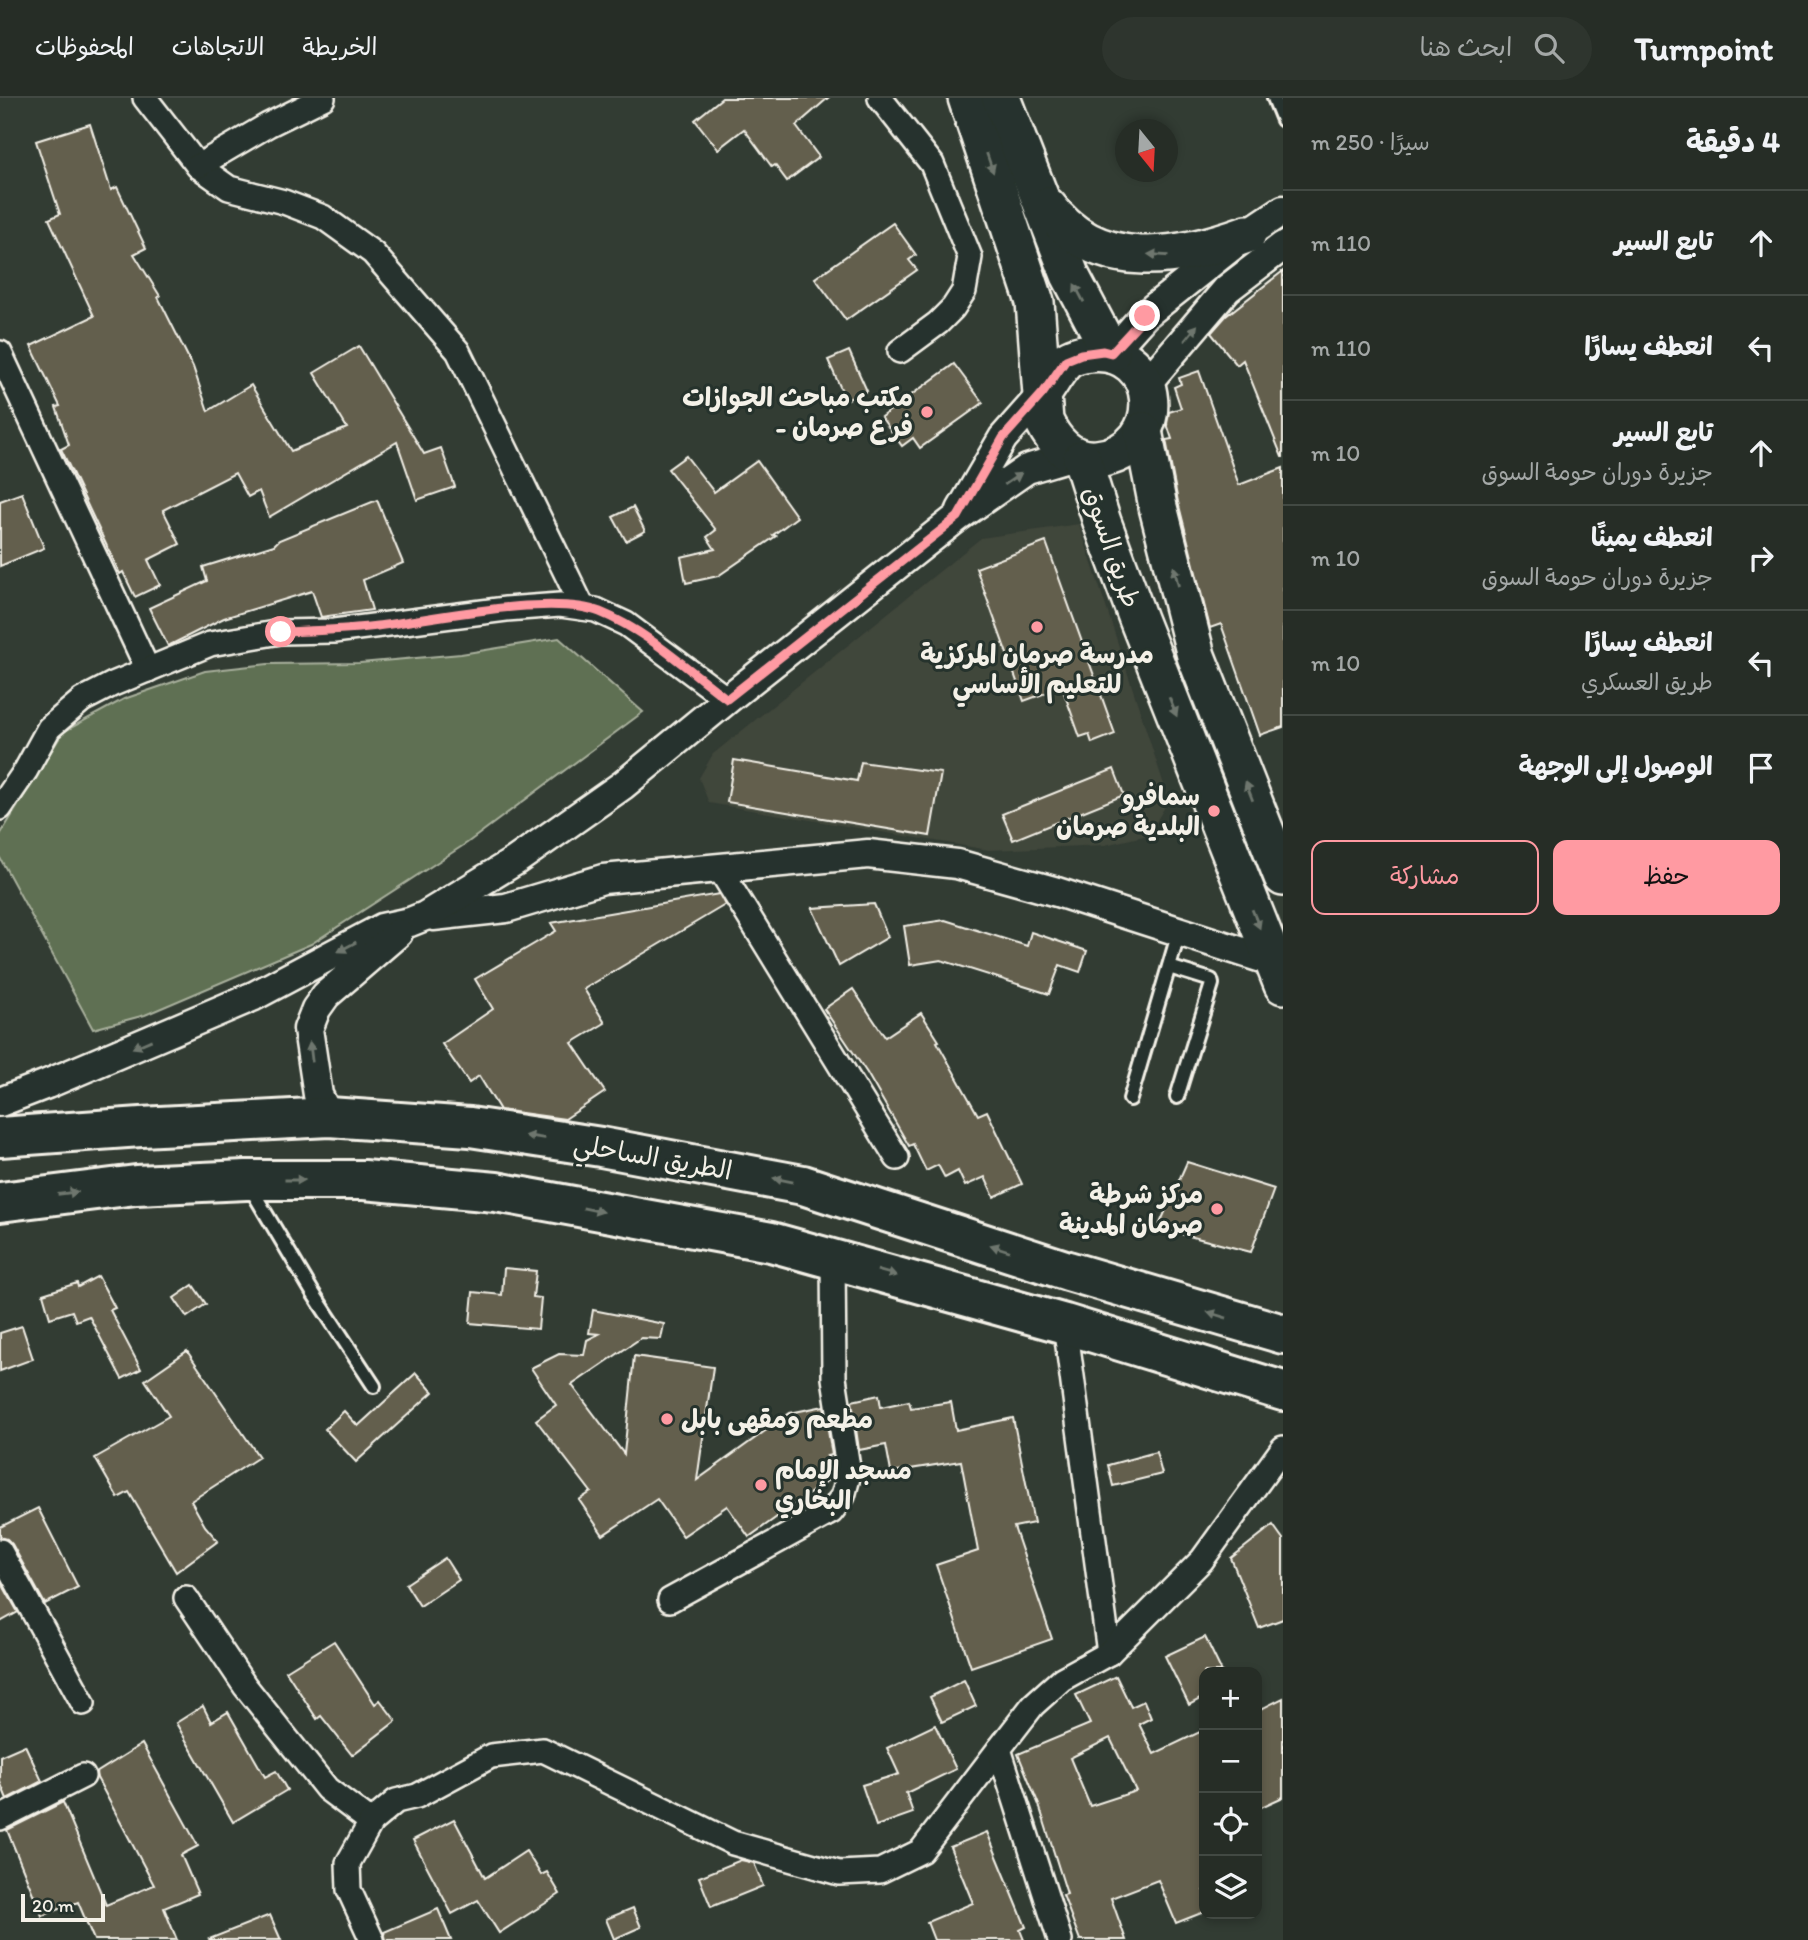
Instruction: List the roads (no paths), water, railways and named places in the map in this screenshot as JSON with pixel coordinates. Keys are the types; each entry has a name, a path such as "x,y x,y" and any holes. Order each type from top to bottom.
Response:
{"highway":[{"name":"الطريق الساحلي","path":"0,1138 141,1126 329,1117 470,1127 601,1147 803,1185 1068,1271 1279,1331"},
{"path":"0,1202 136,1185 246,1180 365,1180 496,1192 771,1242 1065,1324 1283,1391"}],"main road":[{"path":"967,98 1035,302 1044,421 1051,436 1060,446 1078,457 1118,455 1134,443 1143,431 1150,408 1146,384 1134,367 1103,351 1081,354 1066,360 1043,393"},
{"path":"1001,98 1070,275 1111,353"},
{"path":"1041,197 1056,217 1076,235 1101,248 1170,256 1208,248 1247,234"},
{"name":"طريق السوق","path":"1143,431 1158,507 1196,656 1283,877"},
{"name":"طريق السوق","path":"1078,457 1138,619 1278,974"}],"street":[{"path":"145,98 198,166 229,188 284,202 323,217 373,253 457,351 583,608"},
{"path":"198,166 268,125 323,98"},
{"path":"880,98 932,164 970,257 964,291 953,308 938,323 900,351"},
{"path":"1111,353 1145,316 1247,234 1283,210"},
{"path":"1146,384 1227,289 1283,246"},
{"path":"0,353 148,670"},
{"path":"958,517 1003,438 1043,393"},
{"path":"329,1117 318,1095 309,1029 316,1009 326,995 418,919 515,861 623,785 727,699 958,517 1027,469 1078,457"},
{"path":"0,808 26,770 49,728 82,700 210,644 281,632 360,628 533,607 560,605 583,608 626,624 727,699"},
{"path":"0,1102 254,996 383,928 418,919 506,908 603,879 868,854 957,864 1057,892 1179,932 1278,974"},
{"path":"719,868 897,1158"},
{"path":"670,1600 831,1512 843,1496 849,1474 834,1378 833,1258"},
{"path":"1065,1324 1109,1653"},
{"path":"372,1940 349,1890 348,1863 371,1822 396,1801 417,1796 491,1756 543,1750 733,1843 838,1873 880,1871 921,1851 1033,1705 1062,1679 1109,1653 1202,1560 1283,1448"},
{"path":"0,1551 83,1703"},
{"path":"186,1598 245,1686 327,1789 371,1822"},
{"path":"999,1749 1060,1940"},
{"path":"0,1818 83,1776"}],"lane":[{"path":"1274,98 1283,120"},
{"path":"1130,1099 1179,932"},
{"path":"1169,967 1211,980 1212,984 1177,1097"},
{"path":"246,1180 313,1293 374,1386"}],"place":[{"name":"مكتب مباحث الجوازات - فرع صرمان","path":"927,412"},
{"name":"مدرسة صرمان المركزية للتعليم الأساسي","path":"1037,627"},
{"name":"سمافرو البلدية صرمان","path":"1214,811"},
{"name":"مركز شرطة صرمان المدينة","path":"1217,1209"},
{"name":"مطعم ومقهى بابل","path":"667,1419"},
{"name":"مسجد الإمام البخاري","path":"761,1485"}]}
